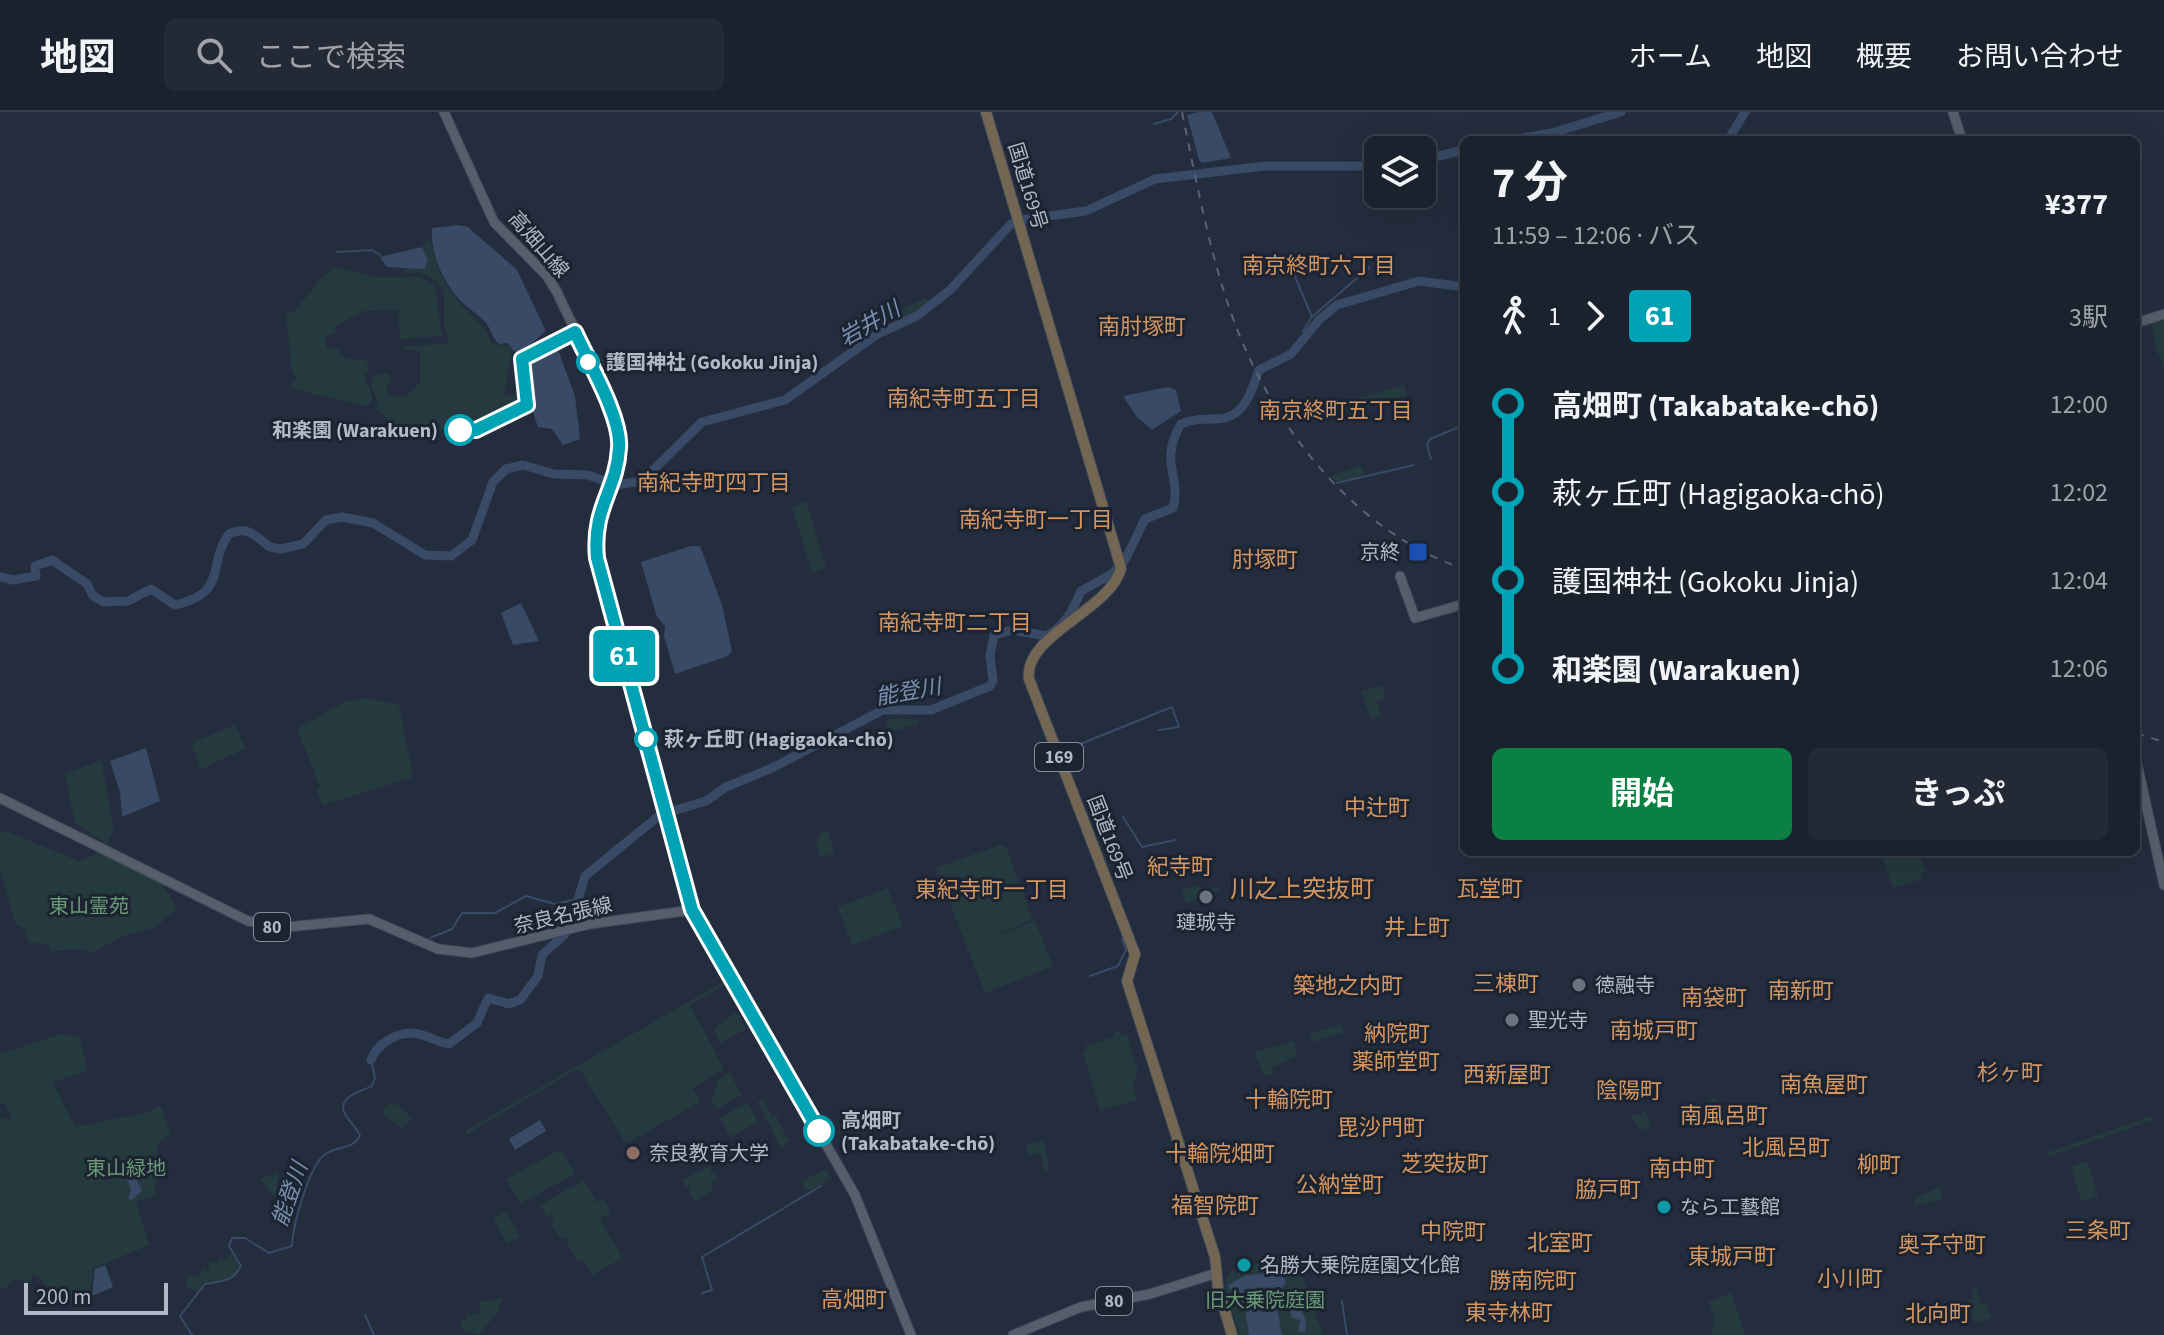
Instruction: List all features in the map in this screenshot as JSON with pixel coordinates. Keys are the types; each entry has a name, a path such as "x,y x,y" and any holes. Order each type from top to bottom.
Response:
{"highway":[{"name":"国道169号","path":"986,112 1119,562 1114,585 1039,650 1028,675 1135,954 1127,981 1185,1158 1232,1335"}],"main road":[{"name":"高畑山線","path":"444,112 494,222 547,276 557,292 618,431 619,450 596,525 597,558 692,910"},
{"path":"1953,112 1961,136"},
{"path":"2140,322 2164,314"},
{"path":"1400,576 1415,618 1460,605"},
{"path":"2140,777 2164,884"},
{"name":"奈良名張線","path":"0,798 120,860 258,924 287,927 369,919 438,949 472,953 568,929 692,910"},
{"path":"692,910 855,1195 911,1335"},
{"name":"80","path":"1013,1335 1081,1307 1150,1294 1217,1273"}],"green space":[{"path":"430,240 451,292 481,324 492,343 510,347 512,354 504,396 524,393 523,404 476,427 404,433 375,408 379,404 371,386 373,376 389,373 392,383 386,385 388,396 406,397 420,383 420,351 403,350 404,347 449,343 444,325 444,293 438,281 418,272 405,274 405,265 425,267 423,244"},
{"path":"336,267 375,277 420,277 435,285 442,336 400,339 398,310 364,311 337,325 335,333 326,336 326,347 337,349 346,359 366,360 370,369 364,376 373,398 367,406 296,390 290,385 297,379 291,367 286,312 294,312 325,274"},
{"path":"926,298 931,303 897,322 894,313"},
{"path":"2164,316 2164,366 2155,347 2151,321"},
{"path":"1404,385 1407,396 1347,413 1344,402"},
{"path":"1361,465 1365,477 1336,482 1331,476"},
{"path":"806,501 826,568 812,573 792,507"},
{"path":"1382,685 1385,698 1377,702 1381,716 1371,719 1361,692"},
{"path":"367,698 399,705 413,777 323,805 316,789 320,786 297,729 344,702"},
{"path":"896,718 918,720 919,724 890,732 886,721"},
{"path":"235,725 246,748 200,770 192,746 194,742"},
{"path":"101,760 114,829 107,844 75,823 65,774"},
{"path":"827,830 835,853 820,858 816,843 821,832"},
{"name":"東山霊苑","path":"6,831 79,861 101,852 161,882 177,908 156,927 123,936 94,952 73,949 51,952 49,945 28,942 24,928 16,925 0,871 0,832"},
{"path":"1000,845 1006,847 1033,920 972,944 1035,921 1053,966 985,993 936,868"},
{"path":"1882,856 1921,856 1926,872 1921,874 1922,879 1893,888"},
{"path":"1197,885 1204,890 1218,886 1219,891 1186,903 1182,890"},
{"path":"888,888 903,926 852,945 838,907"},
{"path":"726,980 730,982 690,1005 724,1069 693,1088 700,1102 626,1144 579,1068 467,1134 465,1131"},
{"path":"737,1012 746,1029 721,1043 713,1029"},
{"path":"1341,1024 1344,1032 1312,1042 1310,1034"},
{"path":"1120,1030 1122,1036 1127,1034 1138,1071 1133,1085 1137,1100 1100,1111 1083,1053 1087,1051 1086,1045 1115,1037 1114,1032"},
{"name":"東山緑地","path":"61,1034 80,1037 87,1071 53,1082 75,1127 149,1112 157,1106 161,1107 171,1133 156,1150 166,1176 154,1186 157,1195 136,1202 149,1245 94,1268 89,1298 81,1304 59,1298 34,1274 29,1283 14,1279 3,1290 0,1287 0,1118 12,1119 5,1103 0,1104 0,1054"},
{"path":"1294,1041 1297,1056 1272,1067 1274,1073 1264,1076 1254,1052"},
{"path":"729,1072 742,1095 717,1109 711,1100 718,1081"},
{"path":"768,1095 763,1100 772,1116 779,1113 776,1118 788,1139 791,1138 781,1149 767,1119 762,1118 765,1116 758,1103 754,1105"},
{"path":"1716,1098 1727,1127 1718,1130 1706,1102"},
{"path":"389,1103 398,1105 412,1119 402,1129 381,1112"},
{"path":"747,1103 758,1122 730,1137 720,1118"},
{"path":"1644,1110 1651,1123 1648,1130 1637,1127 1631,1115 1641,1115"},
{"path":"2151,1116 2154,1120 2047,1157 2047,1153"},
{"path":"1044,1141 1049,1171 1044,1172 1041,1153 1028,1155 1026,1145"},
{"path":"561,1149 575,1174 520,1204 506,1179"},
{"path":"2087,1161 2098,1196 2082,1202 2071,1167"},
{"path":"710,1166 712,1172 709,1175 714,1173 717,1179 710,1183 714,1191 694,1202 688,1189 692,1186 685,1186 682,1180"},
{"path":"825,1169 831,1179 808,1192 801,1182"},
{"path":"279,1172 276,1194 272,1195 260,1179"},
{"path":"584,1180 597,1202 604,1199 611,1212 600,1219 622,1258 593,1275 583,1260 578,1262 564,1237 560,1239 551,1223 554,1220 551,1215 547,1217 540,1205"},
{"path":"1940,1187 1943,1199 1914,1206 1915,1198"},
{"path":"506,1211 520,1237 507,1244 493,1218"},
{"path":"232,1254 241,1266 234,1278 204,1286 198,1294 185,1285 189,1275 198,1277 204,1268 209,1271 209,1261 217,1263 220,1257 223,1260"},
{"name":"旧大乗院庭園","path":"1277,1255 1283,1256 1290,1276 1301,1272 1323,1335 1239,1335 1226,1293 1228,1277 1233,1269 1235,1274"},
{"path":"1976,1287 1981,1305 1987,1303 1992,1318 1975,1323 1968,1301 1973,1299 1971,1289"},
{"path":"1731,1293 1745,1335 1712,1335 1714,1317 1709,1302"},
{"path":"502,1297 498,1311 479,1335 462,1329 460,1322 467,1320 467,1315 481,1313 478,1303"}],"water":[{"path":"1212,112 1231,158 1202,163 1199,160 1187,115"},
{"path":"468,227 517,270 546,331 525,349 514,352 508,343 499,344 486,323 458,298 442,274 433,247 432,228"},
{"path":"422,247 428,261 424,269 387,267 380,257"},
{"path":"557,347 575,396 580,439 563,445 552,429 538,427 526,376 528,360"},
{"path":"1168,387 1176,390 1181,411 1152,430 1136,416 1123,396"},
{"path":"700,546 722,605 732,651 728,656 675,674 664,636 665,626 657,617 641,562"},
{"path":"521,603 539,641 513,645 501,613"},
{"path":"146,748 160,801 122,817 120,792 110,761"},
{"path":"540,1120 546,1131 515,1150 509,1139"},
{"path":"125,1174 136,1178 142,1191 132,1200 128,1198 131,1189"},
{"path":"1276,1264 1286,1282 1274,1300 1283,1298 1291,1306 1289,1299 1294,1292 1298,1301 1296,1307 1300,1307 1306,1321 1305,1333 1298,1331 1300,1320 1292,1318 1288,1308 1279,1301 1276,1303 1282,1335 1249,1335 1244,1303 1233,1297 1228,1285 1246,1275 1262,1274 1264,1267"},
{"path":"105,1265 113,1287 92,1296 95,1269"}],"waterway":[{"path":"1154,124 1171,119 1178,112"},
{"name":"岩井川","path":"1535,136 1621,112"},
{"name":"能登川","path":"1730,136 1745,112"},
{"name":"岩井川","path":"1436,157 1460,151"},
{"name":"岩井川","path":"0,577 13,580 36,576 35,566 52,560 87,584 93,596 104,602 128,601 151,589 175,605 203,593 210,585 222,545 229,534 247,532 270,547 281,549 303,544 326,520 342,517 373,523 425,555 451,556 472,540 493,482 506,469 523,465 554,474 588,475 616,485 642,481 702,422 785,400 876,335 917,316 950,290 1011,224 1086,211 1155,179 1265,166 1364,166"},
{"path":"337,252 372,250 380,255"},
{"path":"1289,262 1312,317 1303,331"},
{"path":"1313,316 1370,267"},
{"name":"能登川","path":"371,1060 382,1045 406,1034 421,1034 449,1044 477,1023 488,998 509,1004 520,1000 538,976 542,955 564,935 572,920 585,876 660,815 706,801 726,787 772,768 883,710 931,710 990,686 993,681 990,656 994,635 1012,630 1047,636 1068,616 1081,591 1112,574 1125,560 1145,519 1173,508 1175,487 1171,449 1181,424 1233,415 1245,404 1259,370 1291,354 1320,319 1337,305 1419,281 1460,286"},
{"path":"1431,459 1427,445 1430,439 1460,427"},
{"path":"1337,483 1414,465"},
{"path":"1068,749 1172,707 1179,727 1159,730"},
{"path":"1123,817 1142,847 1175,840"},
{"path":"430,938 452,929 462,913 495,913 526,896 555,904 577,899"},
{"path":"1090,976 1118,966 1126,950 1122,939"},
{"name":"能登川","path":"192,1335 180,1316 205,1284 230,1278 241,1266 229,1246 232,1238 245,1238 269,1253 292,1246 295,1224 308,1182 320,1159 327,1153 350,1145 360,1136 343,1107 349,1097 372,1086 375,1078 371,1060"},
{"path":"702,1293 712,1290 702,1257 821,1186"},
{"path":"1342,1301 1347,1335"},
{"path":"365,1315 374,1335"}],"railway":[{"path":"1182,112 1207,231 1227,301 1263,385 1288,426 1316,463 1348,497 1383,527 1422,551 1460,567"},
{"path":"2140,734 2164,742"}],"bus line":[{"name":"61","path":"460,430 476,430 527,405 522,359 575,332 619,437 616,464 596,525 597,558 692,910 819,1131"}],"place":[{"name":"護国神社 (Gokoku Jinja)","path":"588,362"},
{"name":"和楽園 (Warakuen)","path":"460,430"},
{"name":"京終","path":"1418,552"},
{"name":"萩ヶ丘町 (Hagigaoka-chō)","path":"646,739"},
{"name":"璉珹寺","path":"1206,897"},
{"name":"徳融寺","path":"1579,985"},
{"name":"聖光寺","path":"1512,1020"},
{"name":"高畑町 (Takabatake-chō)","path":"819,1131"},
{"name":"奈良教育大学","path":"633,1153"},
{"name":"なら工藝館","path":"1664,1207"},
{"name":"名勝大乗院庭園文化館","path":"1244,1265"}],"district":[{"name":"南京終町六丁目","path":"1319,265"},
{"name":"南肘塚町","path":"1142,326"},
{"name":"南紀寺町五丁目","path":"964,398"},
{"name":"南京終町五丁目","path":"1336,410"},
{"name":"南紀寺町四丁目","path":"714,482"},
{"name":"南紀寺町一丁目","path":"1036,519"},
{"name":"肘塚町","path":"1265,559"},
{"name":"南紀寺町二丁目","path":"955,622"},
{"name":"中辻町","path":"1377,807"},
{"name":"紀寺町","path":"1180,866"},
{"name":"瓦堂町","path":"1490,888"},
{"name":"東紀寺町一丁目","path":"992,889"},
{"name":"川之上突抜町","path":"1302,889"},
{"name":"井上町","path":"1417,927"},
{"name":"三棟町","path":"1506,983"},
{"name":"築地之内町","path":"1348,985"},
{"name":"南新町","path":"1801,990"},
{"name":"南袋町","path":"1714,997"},
{"name":"南城戸町","path":"1654,1030"},
{"name":"納院町","path":"1397,1033"},
{"name":"薬師堂町","path":"1396,1061"},
{"name":"杉ヶ町","path":"2010,1072"},
{"name":"西新屋町","path":"1507,1074"},
{"name":"南魚屋町","path":"1824,1084"},
{"name":"陰陽町","path":"1629,1090"},
{"name":"十輪院町","path":"1289,1099"},
{"name":"南風呂町","path":"1724,1115"},
{"name":"毘沙門町","path":"1381,1127"},
{"name":"北風呂町","path":"1786,1147"},
{"name":"十輪院畑町","path":"1220,1153"},
{"name":"芝突抜町","path":"1445,1163"},
{"name":"柳町","path":"1879,1164"},
{"name":"南中町","path":"1682,1168"},
{"name":"公納堂町","path":"1340,1184"},
{"name":"脇戸町","path":"1608,1189"},
{"name":"福智院町","path":"1215,1205"},
{"name":"三条町","path":"2098,1230"},
{"name":"中院町","path":"1453,1231"},
{"name":"北室町","path":"1560,1242"},
{"name":"奥子守町","path":"1942,1244"},
{"name":"東城戸町","path":"1732,1256"},
{"name":"小川町","path":"1850,1278"},
{"name":"勝南院町","path":"1533,1280"},
{"name":"高畑町","path":"854,1299"},
{"name":"東寺林町","path":"1509,1312"},
{"name":"北向町","path":"1938,1313"}]}
